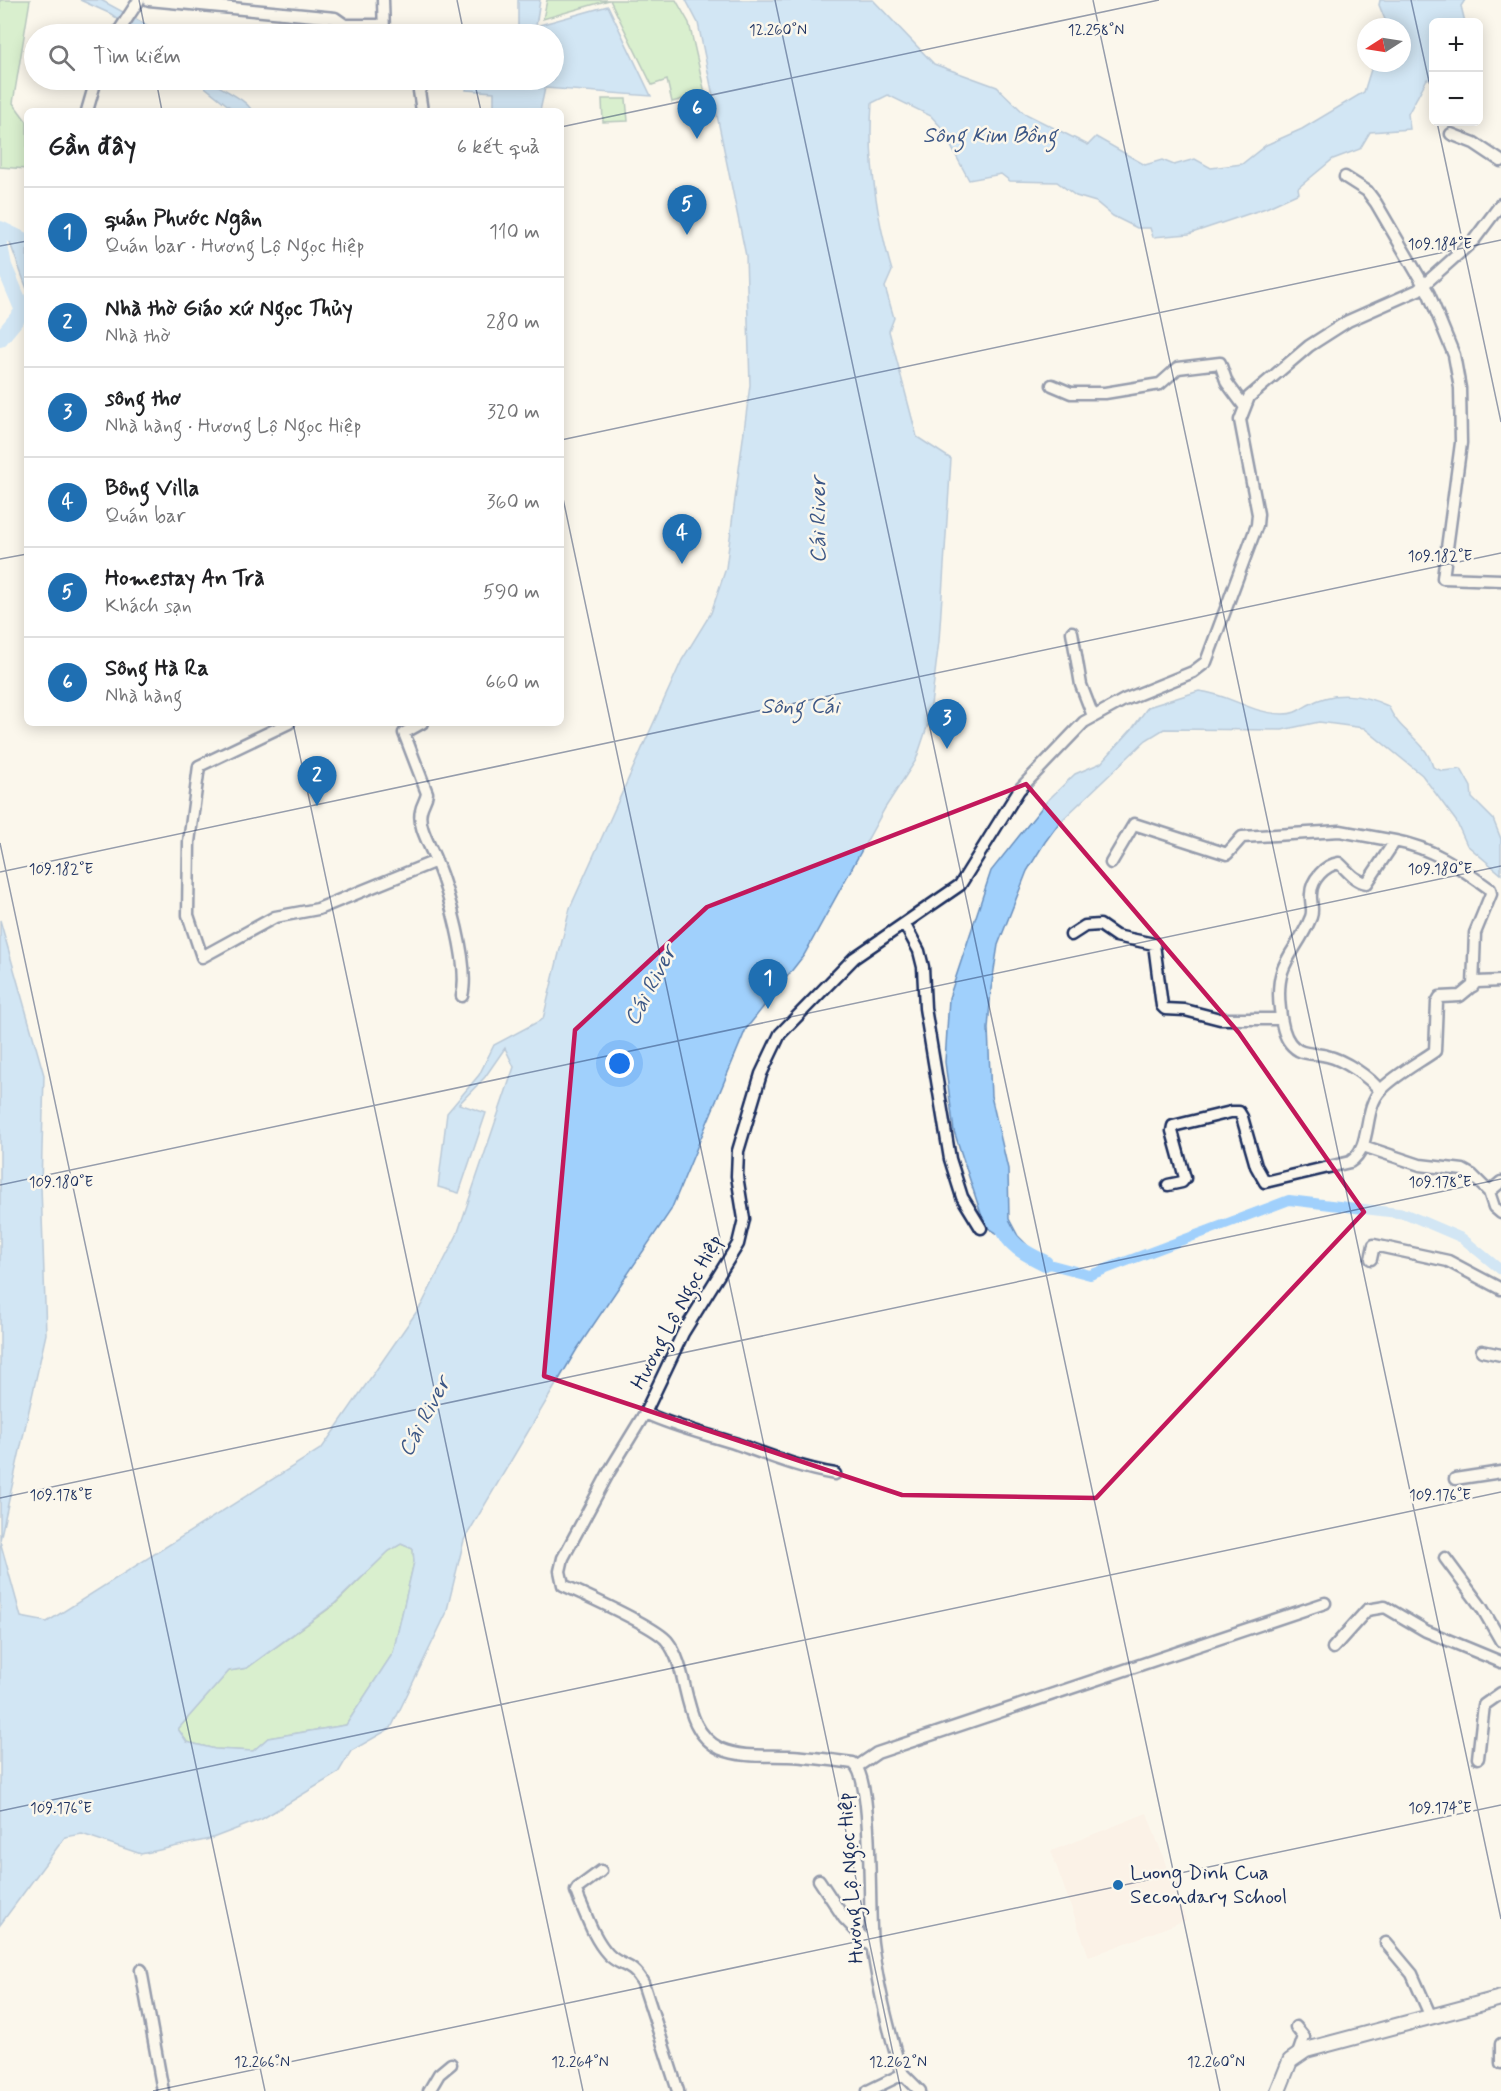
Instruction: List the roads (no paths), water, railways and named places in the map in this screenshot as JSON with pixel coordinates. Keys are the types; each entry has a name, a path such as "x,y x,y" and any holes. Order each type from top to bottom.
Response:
{"street":[{"path":"149,0 335,18 344,24"},
{"path":"383,0 383,24"},
{"path":"123,24 136,4"},
{"path":"88,108 93,90"},
{"path":"420,90 422,108"},
{"path":"1451,134 1474,143 1501,162"},
{"path":"1345,177 1367,191 1376,203 1425,285 1454,355 1462,405 1461,443 1443,578 1501,580"},
{"path":"1052,385 1071,393 1122,391 1160,384 1178,368 1214,362 1220,363 1227,382 1244,406 1257,388 1279,370 1348,321 1409,295 1425,285 1474,240 1501,204"},
{"name":"Hương Lộ Ngọc Hiệp","path":"920,2091 903,2074 893,2042 873,1947 868,1888 867,1814 863,1780 858,1766 853,1763 817,1758 736,1754 720,1748 708,1738 691,1713 675,1656 665,1638 563,1585 560,1571 563,1558 609,1472 645,1413 683,1333 738,1244 744,1219 736,1176 738,1151 761,1074 775,1043 794,1018 840,970 960,885 1026,782 1093,716 1193,672 1206,662 1257,525 1258,514 1241,433 1240,420 1244,406"},
{"path":"1072,632 1081,685 1093,716"},
{"path":"283,726 199,766 189,842 188,915 202,957 275,917 318,909 436,861"},
{"path":"402,728 426,793 420,822 449,894 460,954 462,996"},
{"path":"1111,863 1134,824 1227,854 1242,837 1340,831 1395,841 1434,852 1490,889 1491,894 1475,933 1473,986"},
{"path":"1380,1091 1365,1077 1327,1055 1303,1053 1295,1049 1288,1041 1281,1019 1279,978 1290,951 1304,932 1312,913 1310,896 1316,878 1332,864 1339,863 1360,882 1367,883 1395,841"},
{"path":"905,925 919,951 923,967 928,1029 950,1159 962,1197 981,1228"},
{"path":"1071,935 1085,926 1100,925 1116,936 1154,944 1162,1005 1165,1009 1185,1010 1220,1019 1281,1019"},
{"path":"1168,1185 1182,1182 1185,1178 1172,1131 1173,1126 1179,1122 1239,1112 1256,1166 1265,1182 1350,1162 1358,1156 1363,1146 1366,1126 1380,1091 1435,1051 1437,1002 1440,997 1460,996 1477,982 1501,981"},
{"path":"1363,1146 1420,1165 1463,1170 1472,1175 1489,1192 1494,1207 1501,1213"},
{"path":"1489,1192 1501,1182"},
{"path":"1371,1259 1374,1245 1443,1260 1501,1289"},
{"path":"1482,1351 1501,1355"},
{"path":"645,1413 685,1430 736,1444 787,1463 835,1473"},
{"path":"1455,1479 1501,1472"},
{"path":"1444,1558 1482,1608 1501,1641"},
{"path":"858,1766 877,1753 1325,1603"},
{"path":"1332,1648 1367,1610 1385,1607 1426,1630 1501,1662"},
{"path":"1478,1758 1484,1705 1501,1693"},
{"path":"601,1871 578,1887 576,1891 607,1953 636,1971 643,1983 678,2091"},
{"path":"819,1880 844,1918 873,1947"},
{"path":"1386,1943 1412,1974 1431,2017"},
{"path":"141,1970 163,2091"},
{"path":"1298,2054 1501,1998"},
{"path":"1278,2091 1286,2068 1298,2054 1304,2037 1296,2027"},
{"path":"1501,2044 1501,2063"},
{"path":"429,2091 439,2074 452,2064"},
{"path":"868,2091 903,2074"}],"water":[{"path":"80,0 101,0 145,24 124,24 111,14"},
{"path":"518,0 540,0 536,24 518,24"},
{"name":"Sông Cái","path":"686,0 873,0 934,64 997,87 1024,113 1088,145 1096,137 1145,165 1162,160 1174,165 1195,159 1211,168 1242,164 1266,145 1302,129 1364,92 1370,72 1411,72 1411,18 1384,18 1379,5 1380,0 1465,0 1461,6 1464,18 1429,18 1429,79 1408,114 1410,129 1370,132 1360,149 1333,159 1298,188 1299,193 1266,208 1189,234 1153,237 1150,228 1137,228 1113,216 1096,202 1076,196 1057,182 1010,181 1001,174 969,180 940,126 931,116 888,95 872,103 871,146 874,188 892,271 885,287 894,318 889,331 917,437 951,459 939,641 929,721 916,760 885,808 804,955 746,1029 671,1210 577,1349 464,1540 446,1614 391,1728 351,1751 338,1773 262,1819 210,1839 141,1854 82,1834 65,1837 0,1925 0,1541 21,1617 47,1622 322,1448 422,1304 457,1235 514,1067 505,1048 485,1077 459,1104 486,1113 459,1193 438,1187 447,1113 479,1075 494,1045 543,1019 570,908 682,660 711,613 726,568 750,385 746,256 698,23","holes":["401,1544 413,1549 414,1562 393,1653 346,1725 268,1738 253,1751 215,1749 187,1742 178,1729 229,1671 247,1668 334,1604 389,1551"]},
{"path":"608,6 651,96 564,89 564,24 543,24"},
{"path":"209,90 225,90 250,108 231,108"},
{"path":"466,90 545,90 541,108 494,108 494,92"},
{"path":"6,232 24,234 24,281"},
{"path":"1199,691 1261,711 1283,714 1297,711 1328,697 1348,695 1359,696 1388,706 1399,724 1424,749 1433,767 1442,771 1461,769 1471,787 1472,798 1493,819 1501,839 1501,874 1467,845 1456,821 1422,775 1364,728 1319,722 1282,730 1164,729 1146,740 1059,823 1045,842 1027,871 998,945 988,1029 991,1096 1008,1169 1009,1219 1018,1236 1045,1263 985,1226 954,1131 945,1062 949,998 991,871 1047,801 1075,774 1101,763 1132,729 1148,707"},
{"path":"0,920 44,1075 41,1186 46,1334 0,1540"}],"waterway":[{"path":"0,229 24,241"},
{"path":"0,245 4,266 23,311 0,339"},
{"path":"1045,1263 1090,1275 1289,1200 1406,1214 1462,1238 1501,1270"},
{"path":"1003,1227 1015,1245 1045,1263"}],"place":[{"name":"Sông Hà Ra","path":"697,139"},
{"name":"Homestay An Trà","path":"687,235"},
{"name":"Bông Villa","path":"682,564"},
{"name":"sông thơ","path":"947,749"},
{"name":"Nhà thờ Giáo xứ Ngọc Thủy","path":"317,806"},
{"name":"quán Phước Ngân","path":"768,1009"},
{"name":"Luong Dinh Cua Secondary School","path":"1118,1885"}],"water label":[{"name":"Sông Kim Bồng","path":"990,136"},
{"name":"Cái River","path":"819,520"},
{"name":"Cái River","path":"651,986"},
{"name":"Cái River","path":"425,1417"}]}
